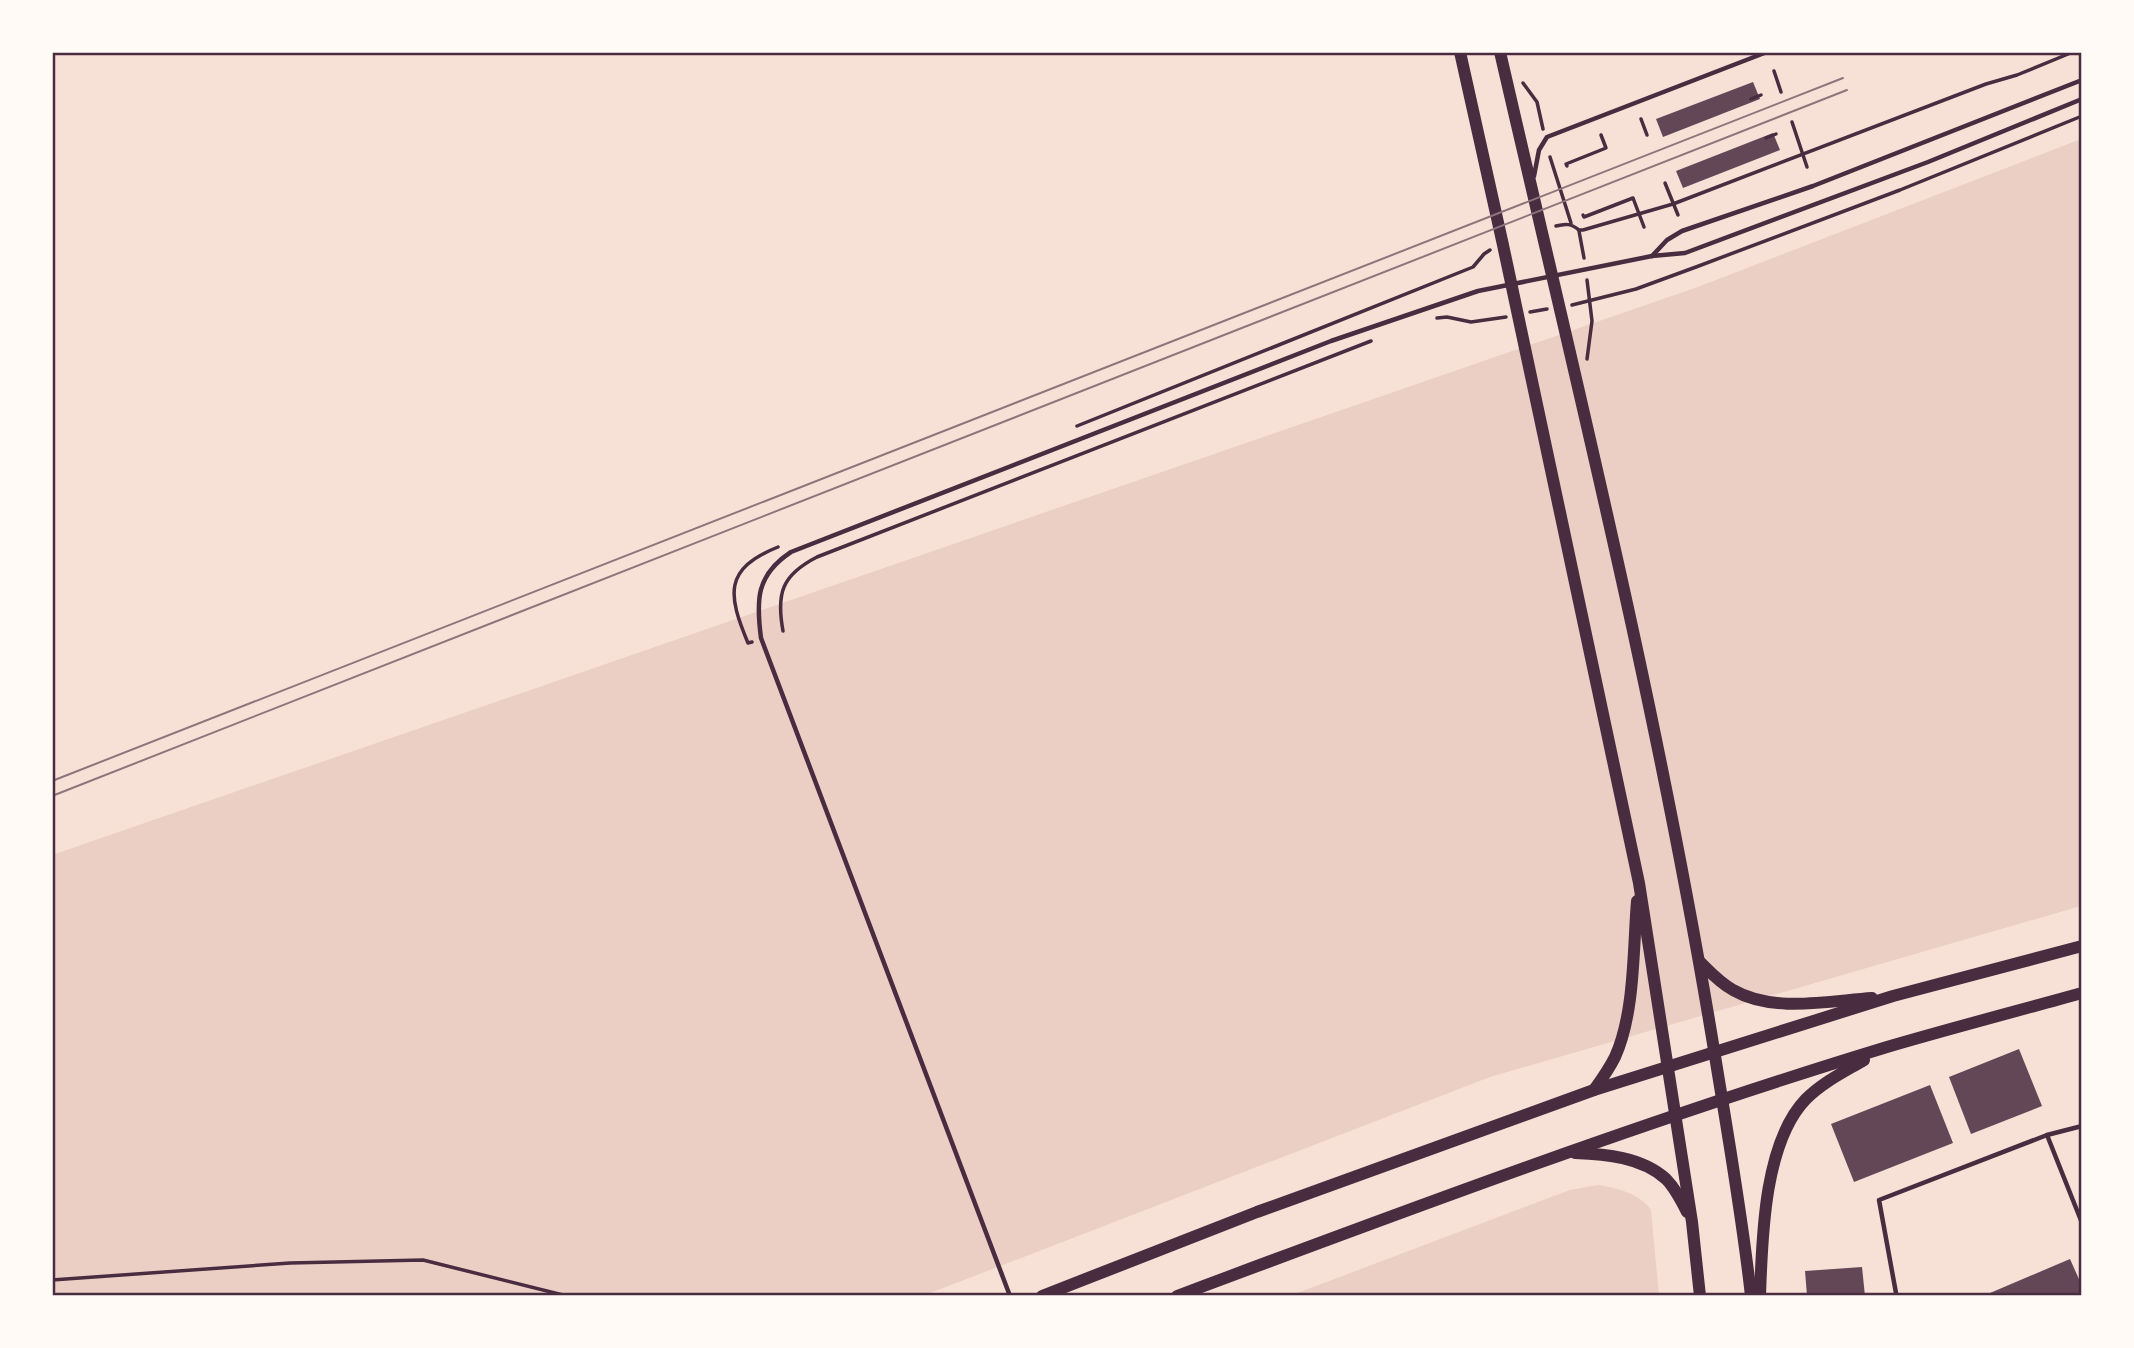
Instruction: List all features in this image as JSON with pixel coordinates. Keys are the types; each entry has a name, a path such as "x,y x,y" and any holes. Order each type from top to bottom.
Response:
{"main road":[{"path":"1460,52 1639,883 1692,1222 1700,1296"},
{"path":"1500,52 1633,624 1671,808 1700,962 1751,1296"},
{"path":"1594,1090 1615,1056 1622,1032 1630,984 1639,883"},
{"path":"1042,1296 1257,1212 1594,1090 1892,996 2081,946"},
{"path":"1700,962 1734,991 1760,1000 1805,1002 1892,996"},
{"path":"1177,1296 1567,1153 1676,1116 1888,1047 2081,993"},
{"path":"1760,1296 1762,1231 1770,1182 1783,1136 1804,1101 1822,1084 1888,1047"},
{"path":"1567,1153 1610,1156 1649,1167 1665,1178 1675,1190 1692,1222"}],"lane":[{"path":"1532,190 1535,161 1545,138 1768,52"},
{"path":"1652,256 1667,240 1682,231 1813,186 2081,80"},
{"path":"1010,1296 761,638 758,612 762,584 777,561 792,552 1331,341 1478,290 1652,256 1685,253 1928,162 2081,99"},
{"path":"1896,1293 1879,1200 2048,1135 2081,1126"},
{"path":"2048,1135 2081,1223"}],"path":[{"path":"1579,230 1673,204 2073,52"},
{"path":"1774,71 1781,92"},
{"path":"1751,99 1761,95"},
{"path":"1430,318 1447,317 1471,322 1560,307 1636,289 1900,190 2081,117"},
{"path":"1642,120 1647,135"},
{"path":"1792,122 1807,167"},
{"path":"1543,127 1572,224 1579,230 1580,238"},
{"path":"1766,138 1776,134"},
{"path":"1567,166 1566,164 1606,148 1601,135"},
{"path":"1665,183 1678,215"},
{"path":"1583,215 1584,217 1633,198 1644,227"},
{"path":"1565,223 1572,224"},
{"path":"1578,391 1591,335 1589,289"},
{"path":"783,631 779,608 785,584 792,573 817,557 1379,338"},
{"path":"52,1280 290,1263 424,1260 567,1296"}],"shaded area":[{"path":"2081,139 2081,906 1490,1077 925,1295 53,1296 52,855 1695,288"},
{"path":"1598,1185 1628,1193 1651,1210 1659,1295 1292,1295 1570,1190"}],"building":[{"path":"1753,82 1760,99 1663,137 1656,119"},
{"path":"1773,133 1780,150 1683,188 1676,171"},
{"path":"2019,1049 2042,1106 1971,1134 1949,1077"},
{"path":"1930,1085 1953,1143 1854,1182 1831,1124"},
{"path":"2070,1259 2082,1286 2082,1296 1983,1296"},
{"path":"1862,1267 1865,1296 1807,1296 1805,1271"}],"tram line":[{"path":"52,781 1843,78"},
{"path":"52,796 1847,90"}]}
